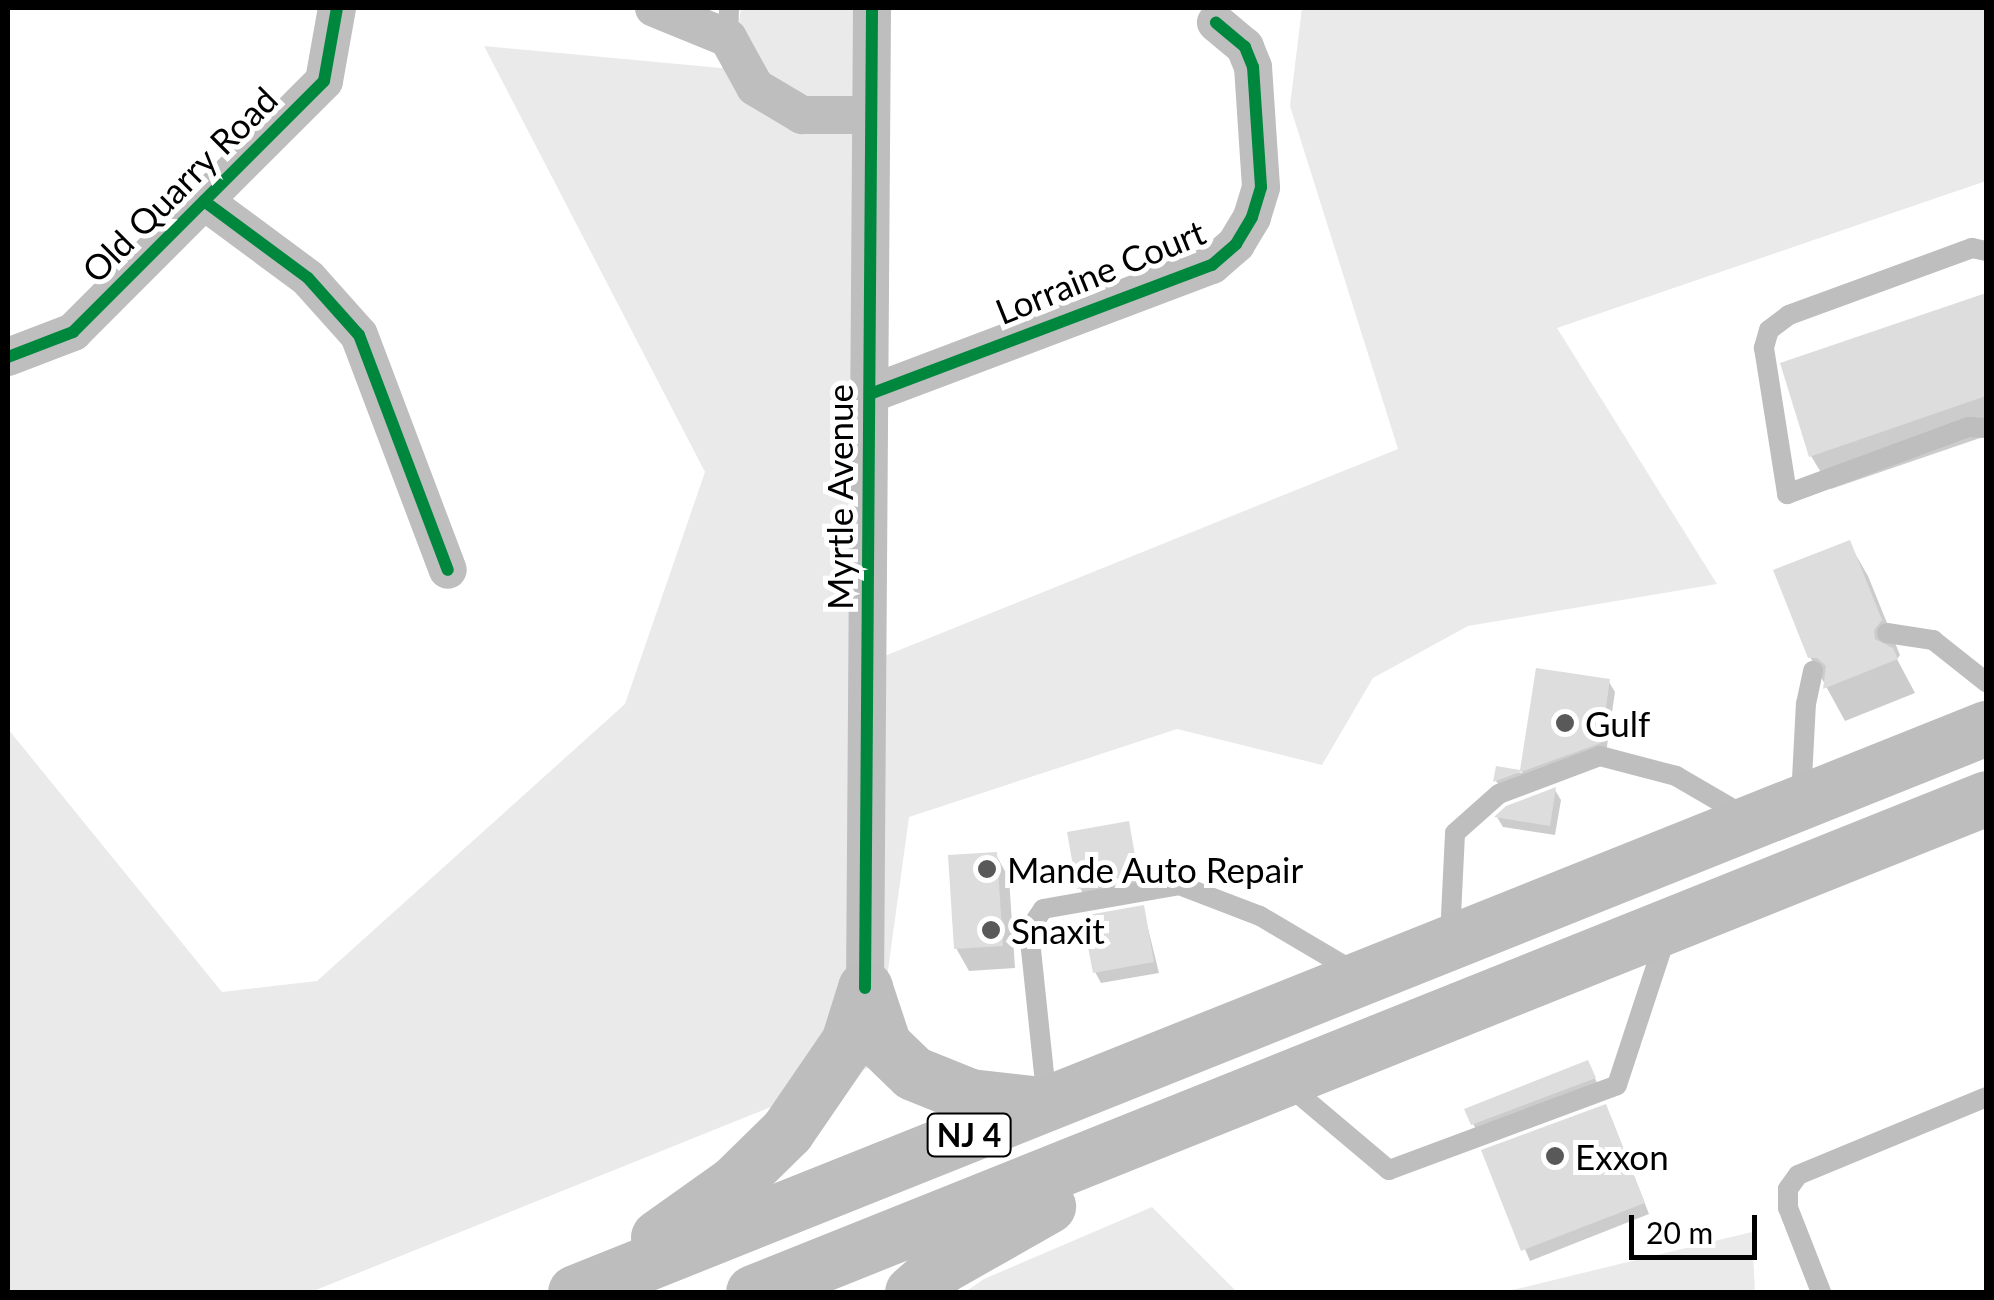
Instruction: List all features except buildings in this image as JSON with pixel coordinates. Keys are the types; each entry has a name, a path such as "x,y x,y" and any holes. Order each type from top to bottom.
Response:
{"highway":[{"name":"NJ 4","path":"575,1292 1986,728"},
{"name":"NJ 4","path":"753,1292 1986,798"},
{"path":"865,988 884,1045 913,1073 970,1096 1047,1104"},
{"path":"559,1292 668,1230 762,1158 832,1071 848,1042 865,988"},
{"path":"912,1292 961,1254 1262,1089"}],"street":[{"name":"Old Quarry Road","path":"8,357 72,332 324,81 337,8"},
{"path":"654,8 728,23 755,87 802,115 870,114"},
{"name":"Myrtle Avenue","path":"865,988 872,8"},
{"name":"Lorraine Court","path":"870,394 1212,265 1236,244 1252,218 1260,187 1253,67 1246,47 1216,23"},
{"path":"204,201 308,278 360,335 448,570"}],"lane":[{"path":"1986,251 1972,248 1790,315 1769,330 1764,348 1787,494 1968,427 1986,428"},
{"path":"1888,633 1933,640 1986,682"},
{"path":"1449,943 1455,832 1498,794 1600,756 1676,776 1777,812 1813,671"},
{"path":"1047,1104 1029,930 1042,909 1178,885 1260,916 1364,977"},
{"path":"1262,1089 1389,1170 1617,1085 1669,926"},
{"path":"1821,1292 1788,1208 1788,1189 1798,1175 1986,1098"}],"shaded area":[{"path":"741,8 868,8 877,659 1398,449 1290,106 1302,8 1986,8 1986,181 1557,328 1717,584 1468,626 1373,678 1322,765 1177,729 909,817 875,1065 311,1292 8,1292 8,729 222,992 317,981 625,704 705,472 484,46 732,69"},
{"path":"1152,1207 1237,1292 965,1292 984,1279"},
{"path":"1752,1232 1755,1292 1504,1292"}],"cycle path":[{"path":"8,357 73,332 324,81 337,8"},
{"path":"865,988 872,8"},
{"path":"870,394 1212,265 1236,244 1252,217 1261,187 1253,67 1245,47 1216,23"},
{"path":"204,201 308,278 359,335 448,570"}],"place":[{"name":"Gulf","path":"1565,723"},
{"name":"Mande Auto Repair","path":"987,869"},
{"name":"Snaxit","path":"991,930"},
{"name":"Exxon","path":"1555,1156"}]}
